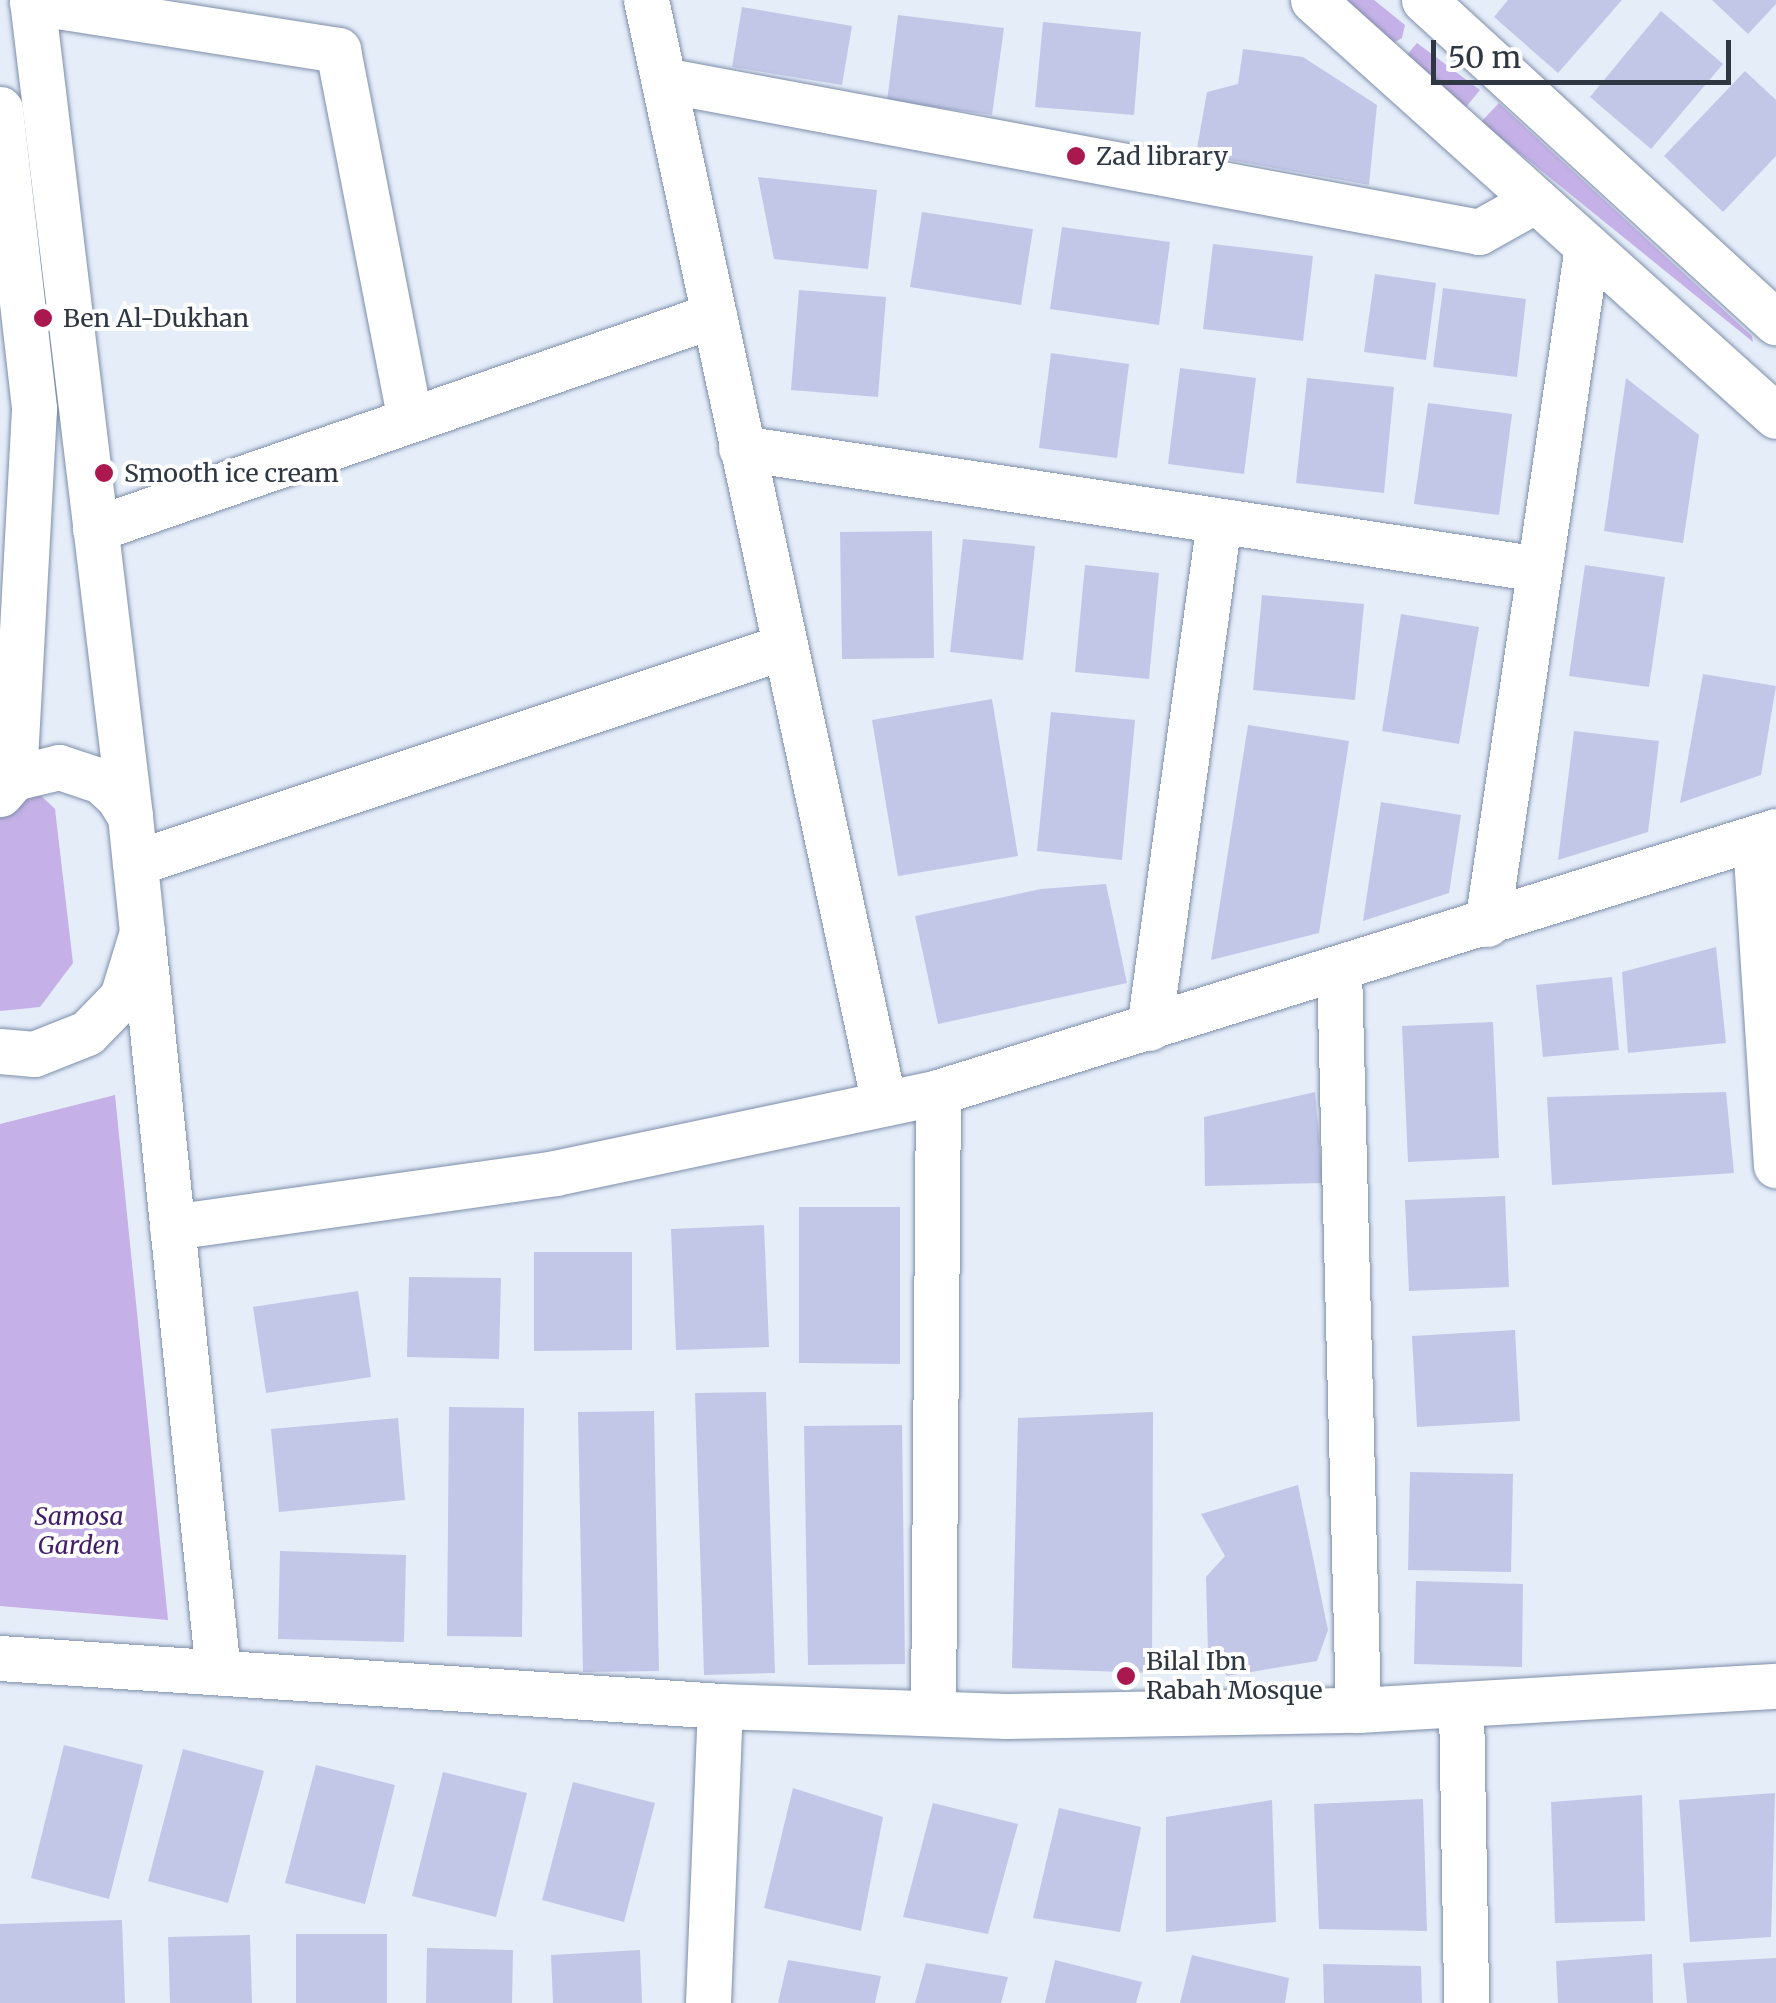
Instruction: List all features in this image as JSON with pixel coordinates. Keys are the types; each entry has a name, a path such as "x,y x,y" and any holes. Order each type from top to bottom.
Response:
{"street":[{"path":"646,0 782,647 884,1104"},
{"path":"1313,0 1776,416"},
{"path":"1424,0 1776,322"},
{"path":"218,1672 130,816 32,1 338,50 410,419"},
{"path":"664,80 1478,232 1536,200"},
{"path":"0,109 34,409 7,786 58,766 81,771 101,781 130,816"},
{"path":"1487,924 1587,246"},
{"path":"95,529 714,314"},
{"path":"741,448 1539,569"},
{"path":"1149,1028 1219,521"},
{"path":"135,863 782,647"},
{"path":"172,1227 555,1173 938,1092 1766,836 1776,1165"},
{"path":"11,1057 74,1040 108,1015 132,977 142,932"},
{"path":"1339,969 1358,1710"},
{"path":"933,1713 938,1092"},
{"path":"0,1658 720,1706 933,1713 1358,1710 1776,1686"},
{"path":"1461,1704 1466,2003"},
{"path":"708,2003 720,1706"}],"green space":[{"path":"1339,0 1374,0 1405,25 1402,38 1393,43"},
{"path":"1417,43 1480,90 1466,107 1406,56"},
{"path":"1499,103 1752,336 1753,342 1481,122"},
{"path":"35,790 55,809 73,963 40,1007 0,1011 0,814"},
{"name":"Samosa Garden","path":"115,1095 168,1620 0,1606 0,1124"}],"building":[{"path":"1508,0 1622,0 1558,73 1494,17"},
{"path":"1712,0 1776,0 1776,4 1748,34"},
{"path":"742,7 852,26 842,85 732,67"},
{"path":"1661,11 1723,64 1651,149 1590,97"},
{"path":"898,15 1004,28 992,115 887,101"},
{"path":"1043,22 1141,32 1134,115 1035,107"},
{"path":"1243,49 1303,57 1377,105 1369,185 1196,154 1207,92 1238,84"},
{"path":"1745,71 1776,100 1776,156 1723,212 1664,156"},
{"path":"758,177 877,190 868,269 774,259"},
{"path":"922,212 1033,229 1021,305 910,287"},
{"path":"1062,227 1170,242 1159,325 1050,309"},
{"path":"1213,244 1313,256 1303,341 1203,329"},
{"path":"1375,274 1436,283 1426,360 1364,352"},
{"path":"1443,288 1526,299 1517,377 1433,367"},
{"path":"799,290 886,297 878,397 791,390"},
{"path":"1051,353 1129,364 1117,458 1039,448"},
{"path":"1180,368 1256,378 1244,474 1168,464"},
{"path":"1307,378 1394,387 1384,493 1296,483"},
{"path":"1626,378 1699,435 1683,543 1604,531"},
{"path":"1428,403 1512,414 1499,515 1414,504"},
{"path":"932,531 934,658 842,659 840,532"},
{"path":"963,539 1035,546 1023,660 950,652"},
{"path":"1085,565 1159,573 1149,679 1075,672"},
{"path":"1585,565 1665,577 1649,687 1569,676"},
{"path":"1262,595 1364,604 1355,700 1253,690"},
{"path":"1401,614 1479,627 1459,744 1382,731"},
{"path":"1703,674 1776,686 1761,775 1680,803"},
{"path":"992,699 1018,856 898,876 872,720"},
{"path":"1051,712 1135,720 1122,860 1037,851"},
{"path":"1248,725 1349,741 1319,933 1211,960"},
{"path":"1574,731 1659,741 1648,832 1558,860"},
{"path":"1381,802 1461,815 1449,893 1363,921"},
{"path":"1106,884 1127,983 938,1024 915,916 1041,889"},
{"path":"1716,947 1726,1043 1628,1053 1622,972"},
{"path":"1612,977 1619,1050 1543,1057 1536,985"},
{"path":"1493,1022 1499,1158 1408,1162 1402,1026"},
{"path":"1315,1092 1323,1183 1205,1186 1204,1117"},
{"path":"1726,1092 1734,1173 1552,1185 1547,1097"},
{"path":"1505,1196 1509,1287 1409,1291 1405,1200"},
{"path":"799,1207 900,1207 900,1364 799,1363"},
{"path":"764,1225 769,1347 676,1350 671,1229"},
{"path":"534,1252 632,1252 632,1350 534,1351"},
{"path":"409,1277 501,1278 499,1359 407,1357"},
{"path":"358,1291 371,1377 266,1393 253,1307"},
{"path":"1515,1330 1520,1421 1417,1427 1412,1336"},
{"path":"766,1392 775,1673 704,1675 695,1393"},
{"path":"449,1407 524,1408 522,1637 447,1636"},
{"path":"654,1411 659,1671 583,1672 578,1412"},
{"path":"1153,1412 1152,1673 1012,1668 1018,1418"},
{"path":"398,1418 405,1500 279,1512 271,1429"},
{"path":"902,1425 905,1664 808,1665 804,1426"},
{"path":"1410,1472 1513,1474 1511,1572 1408,1570"},
{"path":"1298,1485 1328,1630 1317,1661 1227,1676 1208,1653 1206,1577 1225,1556 1201,1514"},
{"path":"280,1551 406,1555 404,1642 278,1639"},
{"path":"1416,1581 1523,1584 1522,1667 1414,1664"},
{"path":"64,1745 143,1765 109,1899 31,1878"},
{"path":"183,1749 264,1771 228,1903 148,1881"},
{"path":"316,1765 395,1785 365,1904 285,1883"},
{"path":"443,1772 527,1793 496,1917 412,1896"},
{"path":"573,1782 655,1803 624,1922 542,1900"},
{"path":"793,1788 883,1817 861,1931 764,1908"},
{"path":"1775,1793 1771,1937 1690,1942 1679,1800"},
{"path":"1642,1795 1645,1921 1555,1923 1551,1802"},
{"path":"1423,1799 1427,1931 1319,1929 1314,1804"},
{"path":"1272,1800 1276,1922 1166,1932 1166,1817"},
{"path":"933,1803 1018,1824 988,1934 903,1917"},
{"path":"1059,1808 1141,1827 1120,1932 1033,1918"},
{"path":"122,1920 125,2003 0,2003 0,1924"},
{"path":"296,1934 387,1934 387,2003 296,2003"},
{"path":"250,1935 252,2003 170,2003 168,1937"},
{"path":"427,1948 513,1950 512,2003 426,2003"},
{"path":"640,1950 642,2003 553,2003 551,1955"},
{"path":"1652,1954 1653,2003 1558,2003 1556,1961"},
{"path":"1192,1955 1289,1978 1285,2003 1180,2003"},
{"path":"1776,1958 1776,2003 1687,2003 1683,1963"},
{"path":"788,1960 881,1976 875,2003 778,2003"},
{"path":"1055,1960 1142,1982 1136,2003 1045,2003"},
{"path":"926,1963 1008,1977 1001,2003 915,2003"},
{"path":"1323,1964 1421,1966 1422,2003 1324,2003"}],"place":[{"name":"Zad library","path":"1076,156"},
{"name":"Ben Al-Dukhan","path":"43,318"},
{"name":"Smooth ice cream","path":"104,473"},
{"name":"Bilal Ibn Rabah Mosque","path":"1126,1676"}]}
